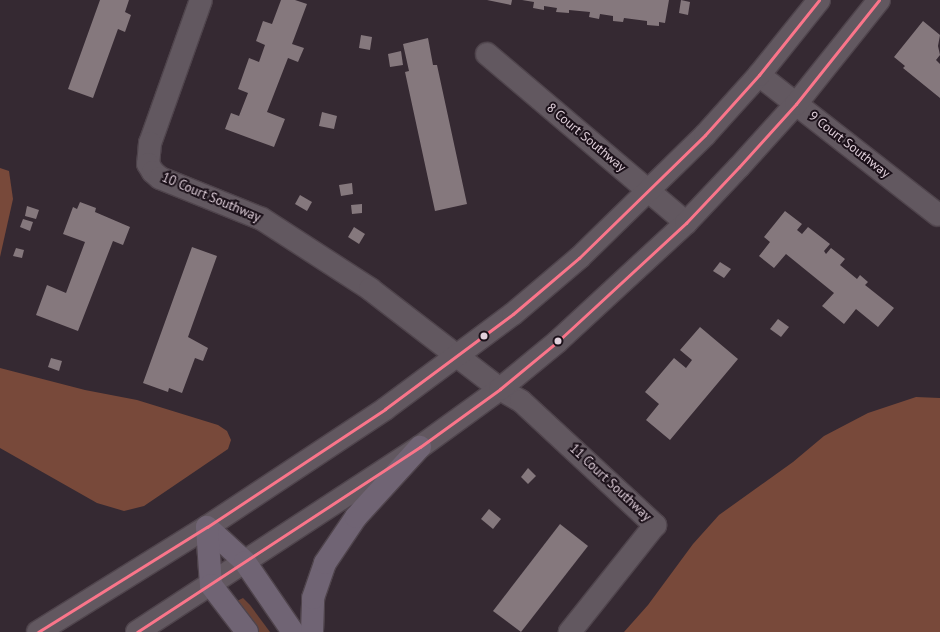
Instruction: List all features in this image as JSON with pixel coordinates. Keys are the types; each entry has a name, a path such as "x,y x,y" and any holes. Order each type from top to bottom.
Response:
{"highway":[{"path":"312,632 313,598 318,579 332,552 356,517 420,447"},
{"path":"207,527 245,562 292,632"},
{"path":"207,527 211,585 246,632"}],"street":[{"name":"10 Court Southway","path":"201,0 150,143 148,164 152,172 160,178 262,219 370,289 458,356"},
{"path":"38,632 207,527 385,409 458,356 579,258 649,192 759,75 819,0"},
{"path":"138,632 420,447 500,389 557,342 686,223 796,104 879,0"},
{"name":"8 Court Southway","path":"487,54 686,223"},
{"name":"9 Court Southway","path":"759,75 938,215"},
{"name":"11 Court Southway","path":"458,356 500,389 521,401 655,525 570,632"}],"shaded area":[{"path":"0,168 9,171 13,199 0,257"},
{"path":"0,368 85,390 137,400 218,425 227,431 231,440 228,449 144,506 124,511 97,503 0,448"},
{"path":"916,397 940,398 940,632 624,632 648,605 693,544 719,515 793,462 824,436 868,413"},
{"path":"243,598 270,632 258,632 237,601"}],"building":[{"path":"100,0 129,0 125,12 131,15 125,32 118,29 93,98 68,89"},
{"path":"281,0 295,0 307,4 292,44 304,48 298,62 288,58 267,112 285,119 274,147 225,129 231,113 239,116 248,93 238,89 249,58 259,62 265,45 256,41 263,21 272,24"},
{"path":"487,0 512,0 511,5"},
{"path":"522,0 669,0 665,23 659,22 659,26 647,25 647,21 624,18 623,22 613,21 613,16 600,14 599,19 589,17 590,12 569,10 569,13 556,12 557,8 544,6 544,10 533,8 534,2"},
{"path":"681,0 690,2 688,15 679,13"},
{"path":"923,21 940,35 938,46 940,55 936,60 940,64 940,98 903,68 905,66 894,57"},
{"path":"361,35 372,37 370,50 359,48"},
{"path":"428,38 433,65 437,65 467,204 435,211 405,72 409,71 403,44"},
{"path":"401,51 403,65 390,67 388,54"},
{"path":"322,112 337,116 334,129 319,126"},
{"path":"352,183 353,194 341,196 339,185"},
{"path":"300,195 312,202 307,211 295,204"},
{"path":"80,202 96,208 95,212 130,227 123,245 113,241 78,331 36,315 47,285 66,293 85,242 63,234 73,207 77,209"},
{"path":"362,204 362,213 352,214 351,205"},
{"path":"27,206 39,210 36,219 25,216"},
{"path":"785,211 802,224 797,230 802,234 808,227 830,244 824,251 826,254 831,248 845,259 840,265 857,279 860,275 868,282 865,285 894,308 878,327 856,309 844,324 822,306 834,293 786,254 774,268 759,256 770,242 764,237"},
{"path":"23,219 33,222 30,231 20,227"},
{"path":"354,227 365,234 359,244 348,237"},
{"path":"192,247 217,256 188,337 208,348 203,361 195,358 182,393 169,388 168,392 143,383"},
{"path":"16,248 24,250 22,258 13,256"},
{"path":"720,262 731,269 724,278 713,271"},
{"path":"778,319 789,327 781,337 770,329"},
{"path":"700,327 738,359 670,440 646,420 659,404 645,392 674,358 686,368 692,360 680,350"},
{"path":"51,358 62,361 59,371 48,367"},
{"path":"528,468 536,476 528,484 521,477"},
{"path":"489,509 501,519 493,529 481,519"},
{"path":"560,524 588,546 521,632 493,611"}],"transit line":[{"path":"38,632 207,527 385,409 513,314 579,258 705,135 759,75 819,0"},
{"path":"137,632 420,447 500,389 557,342 686,223 739,167 796,104 879,0"}]}
